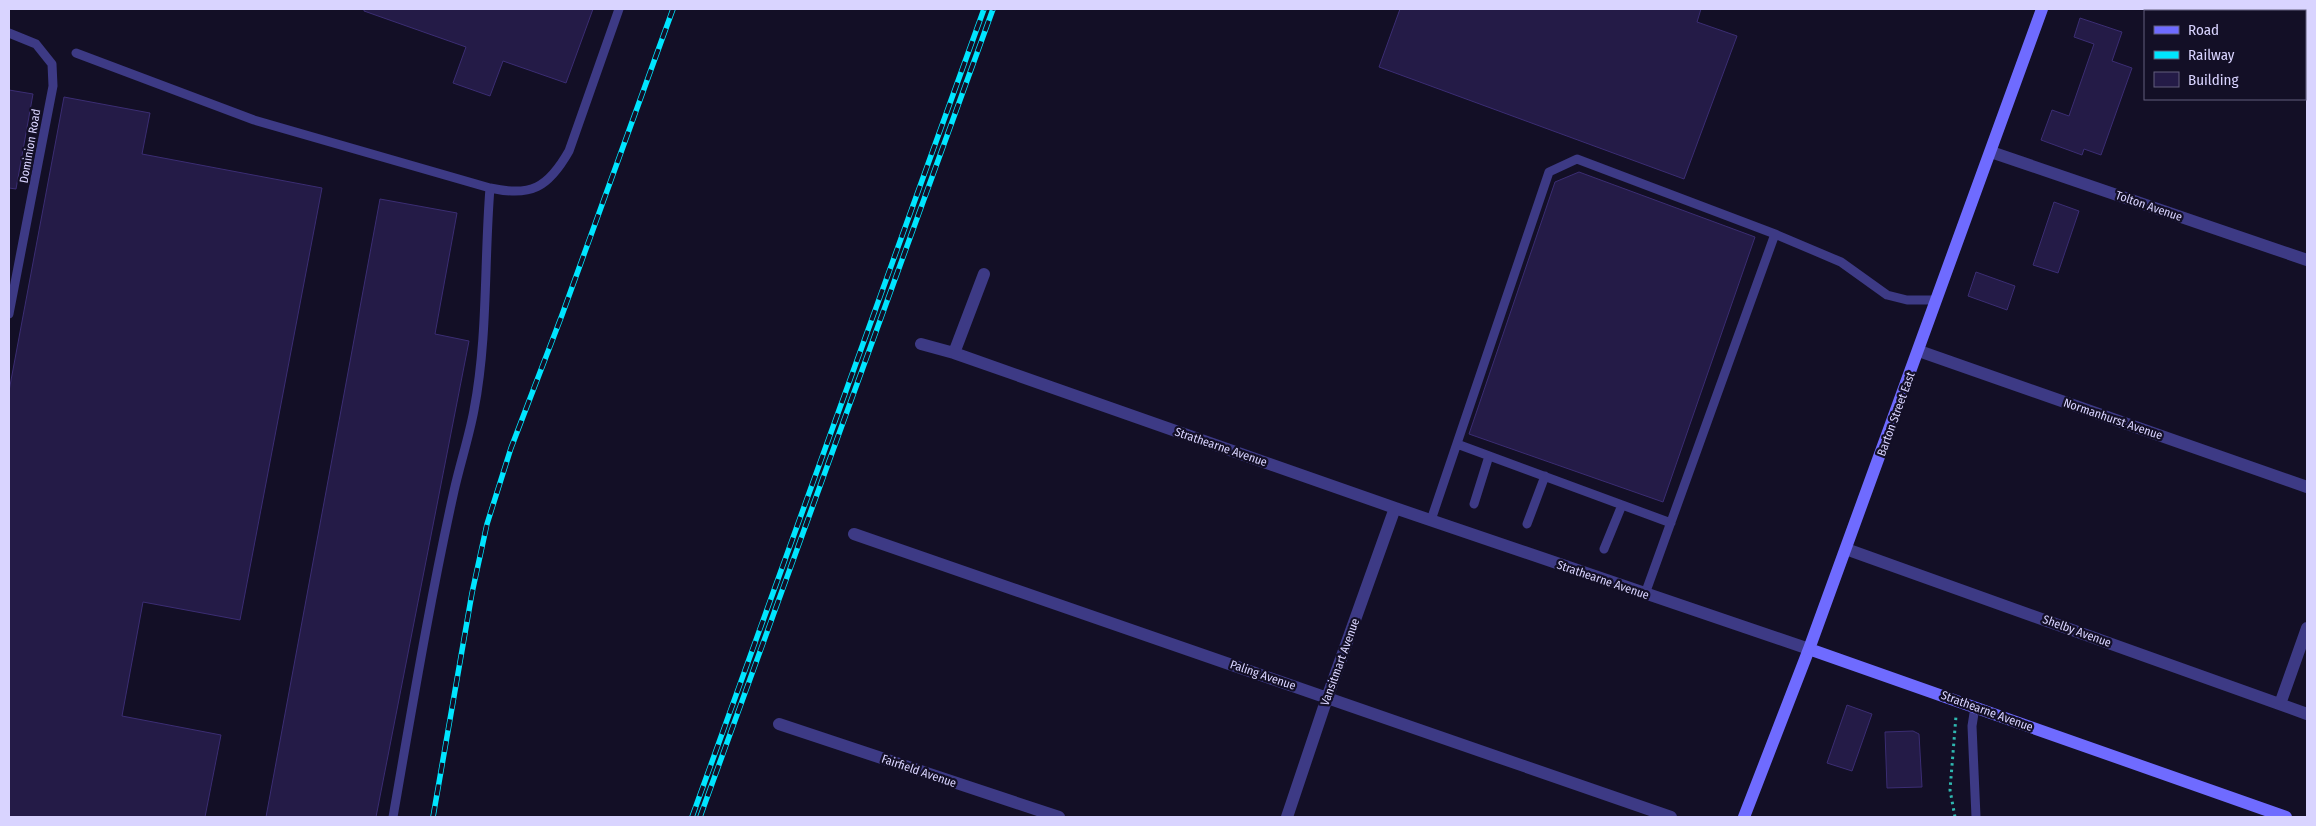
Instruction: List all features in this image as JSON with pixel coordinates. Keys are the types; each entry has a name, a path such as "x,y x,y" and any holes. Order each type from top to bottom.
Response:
{"main road":[{"name":"Barton Street East","path":"1744,817 1810,649 2042,9"},
{"name":"Strathearne Avenue","path":"1810,649 2286,817"}],"street":[{"name":"Tolton Avenue","path":"1991,152 2307,260"},
{"path":"954,353 984,274"},
{"name":"Strathearne Avenue","path":"921,344 954,353 1395,508 1810,649"},
{"name":"Normanhurst Avenue","path":"1919,351 2307,487"},
{"name":"Vansitmart Avenue","path":"1288,817 1327,698 1395,508"},
{"name":"Paling Avenue","path":"854,534 1671,817"},
{"name":"Shelby Avenue","path":"1846,549 2307,714"},
{"path":"2280,704 2307,628"},
{"name":"Fairfield Avenue","path":"780,724 1059,817"}],"lane":[{"path":"76,53 254,120 490,188 518,193 544,182 559,168 569,151 619,9"},
{"name":"Dominion Road","path":"9,33 36,44 52,64 53,86 9,314"},
{"path":"1431,520 1549,172 1577,159 1775,234 1842,262 1887,295 1907,300 1937,300"},
{"path":"393,817 430,610 454,491 474,410 486,309 486,234 490,188"},
{"path":"1645,594 1775,234"},
{"path":"1457,444 1671,523"},
{"path":"1474,504 1489,456"},
{"path":"1527,524 1545,476"},
{"path":"1604,550 1622,504"},
{"path":"1974,707 1972,726 1976,817"}],"path":[{"path":"1955,817 1950,790 1954,728 1958,700"}],"building":[{"path":"364,9 593,9 566,83 503,61 490,96 453,83 466,47 364,11"},
{"path":"1400,9 1701,9 1697,22 1737,36 1684,179 1379,67"},
{"path":"2080,18 2122,32 2112,61 2132,68 2101,155 2084,149 2082,155 2041,140 2052,110 2069,116 2094,44 2074,37"},
{"path":"9,90 33,94 16,189 9,188"},
{"path":"64,97 150,113 142,154 322,188 240,620 143,602 122,716 221,735 205,817 9,817 9,391"},
{"path":"1579,172 1755,237 1663,502 1469,434 1555,182"},
{"path":"380,199 457,213 435,334 469,341 376,817 266,817"},
{"path":"2054,202 2079,211 2058,273 2033,265"},
{"path":"1976,272 2015,286 2007,310 1968,296"},
{"path":"1847,705 1872,714 1852,771 1827,763"},
{"path":"1913,731 1919,734 1922,787 1887,788 1885,732"}],"railway":[{"path":"433,817 472,593 487,524 511,448 562,315 673,9"},
{"path":"692,817 984,9"},
{"path":"700,817 993,9"}]}
